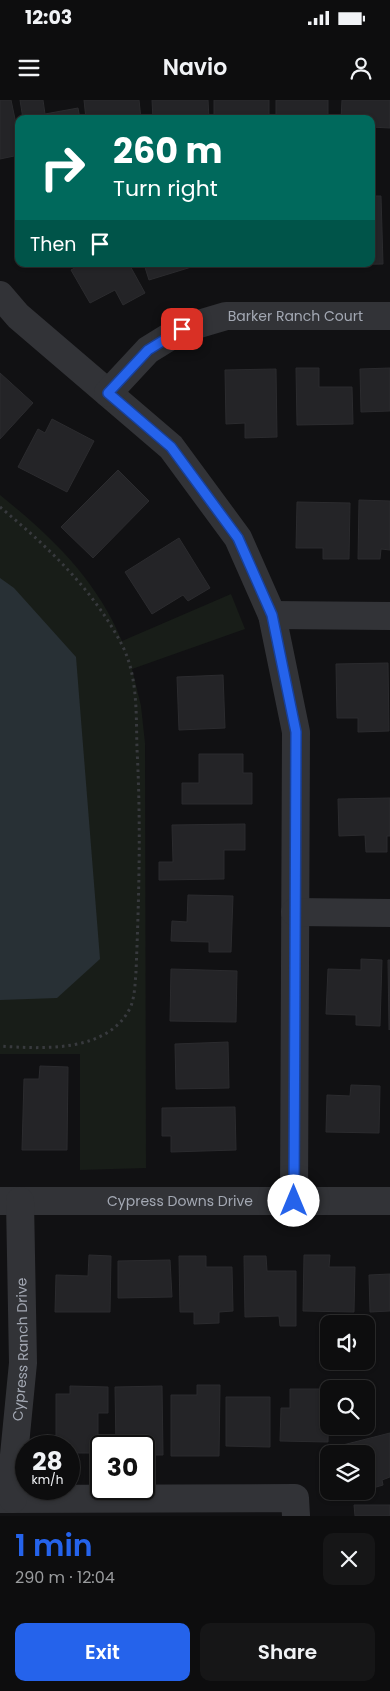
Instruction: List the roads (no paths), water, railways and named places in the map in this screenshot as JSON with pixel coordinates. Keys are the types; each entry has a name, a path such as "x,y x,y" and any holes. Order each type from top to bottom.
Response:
{"street":[{"path":"0,295 18,316 171,447 238,538 272,615 296,732 294,1201"},
{"name":"Barker Ranch Court","path":"108,393 148,350 182,329 226,316 390,316"},
{"path":"272,615 390,616"},
{"path":"295,912 390,913"},
{"name":"Cypress Downs Drive","path":"10,1201 390,1201"},
{"name":"Cypress Ranch Drive","path":"7,1499 14,1455 23,1363 10,1201"},
{"path":"7,1499 296,1507"}]}
